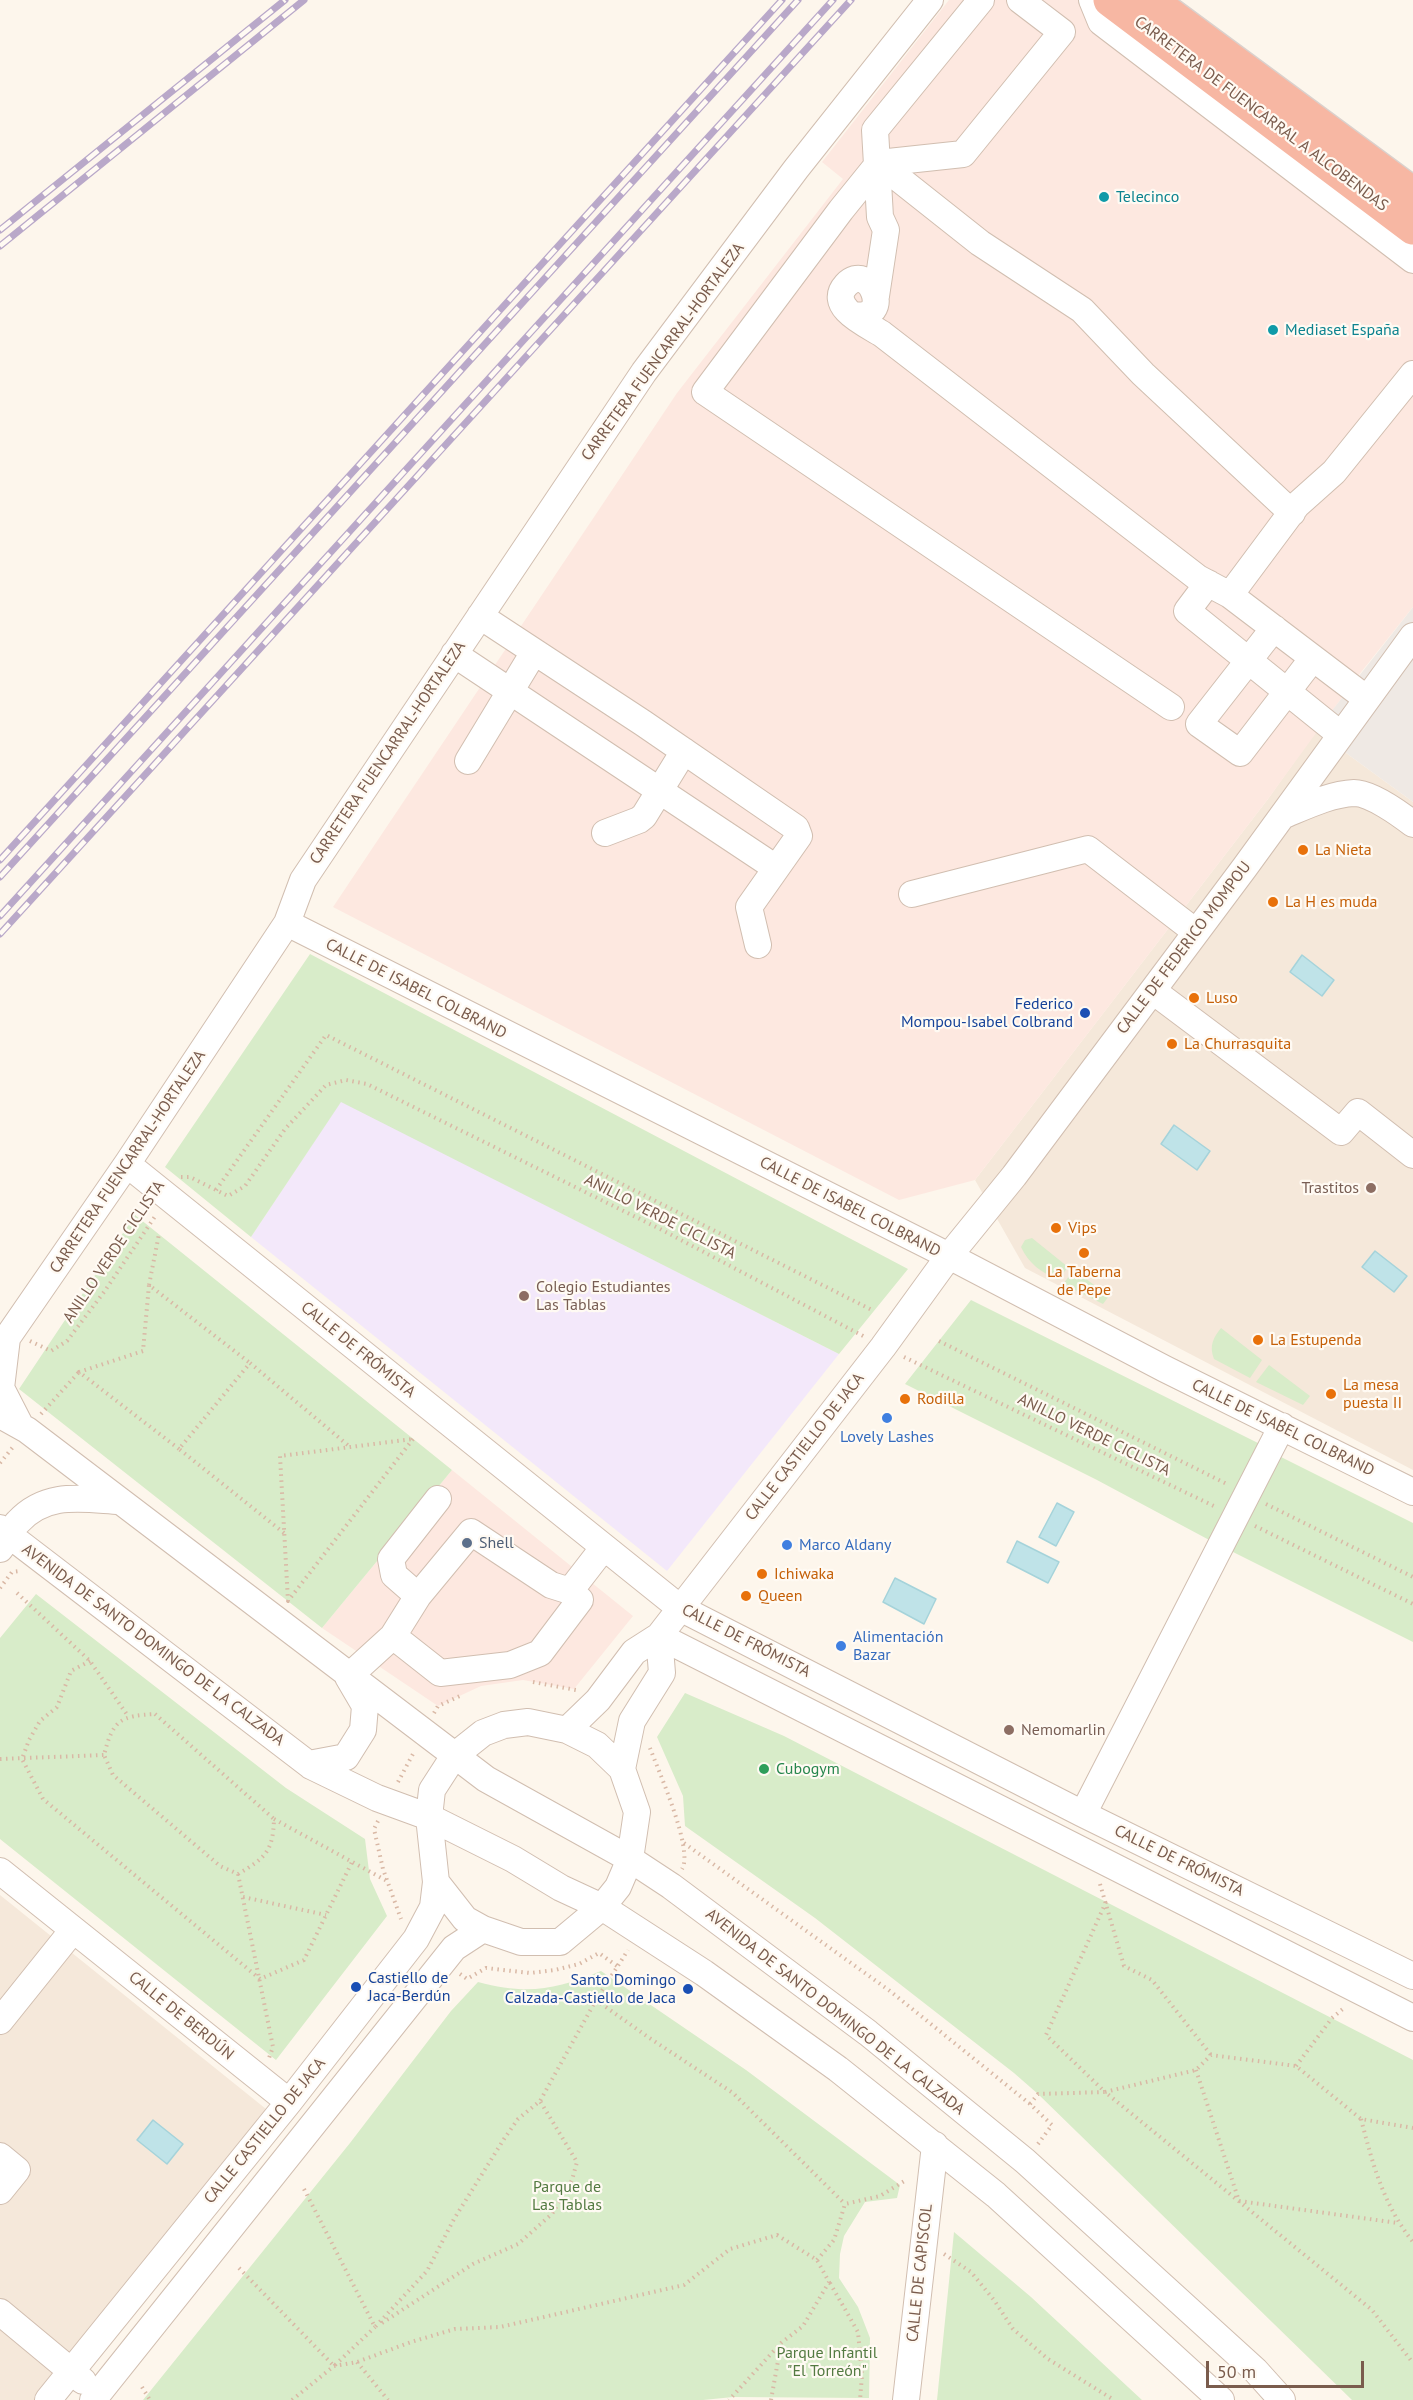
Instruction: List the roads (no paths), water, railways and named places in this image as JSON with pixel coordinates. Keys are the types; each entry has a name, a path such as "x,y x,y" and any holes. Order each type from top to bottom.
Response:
{"highway":[{"name":"CARRETERA DE FUENCARRAL A ALCOBENDAS","path":"1110,0 1413,228"},
{"name":"CARRETERA DE FUENCARRAL A ALCOBENDAS","path":"1150,0 1413,194"}],"street":[{"name":"CARRETERA FUENCARRAL-HORTALEZA","path":"8,1338 287,923 303,880 645,372 796,169 930,0"},
{"path":"866,308 847,312 841,302 842,291 872,249 880,217 879,163 875,130 981,0"},
{"path":"1020,0 1062,32 963,154 879,163 841,210 705,392 1171,708"},
{"path":"1092,0 1101,22 1413,260"},
{"path":"879,163 980,243 1082,310 1143,374 1292,513"},
{"path":"880,217 886,230 866,308 882,334 1189,571 1274,628 1367,699"},
{"path":"1341,735 1186,612 1219,589 1297,505 1334,472 1413,374"},
{"path":"480,616 796,828 799,836 749,907 758,945"},
{"path":"1274,628 1199,724 1240,753 1313,658"},
{"name":"CALLE DE FEDERICO MOMPOU","path":"949,1256 1021,1167 1153,991 1413,636"},
{"path":"468,761 534,652"},
{"path":"454,654 776,867"},
{"path":"605,833 639,820 684,751"},
{"path":"1282,816 1321,801 1357,793 1381,803 1413,824"},
{"path":"912,894 1088,849 1196,932"},
{"name":"CALLE DE ISABEL COLBRAND","path":"287,923 949,1256 1166,1370 1413,1492"},
{"path":"1153,991 1341,1132 1358,1113 1413,1155"},
{"name":"CALLE DE FRÓMISTA","path":"127,1164 680,1608 1083,1814 1413,1976"},
{"name":"CALLE CASTIELLO DE JACA","path":"567,1730 598,1700 634,1652 659,1636 883,1347 949,1256"},
{"name":"AVENIDA DE SANTO DOMINGO DE LA CALZADA","path":"8,1338 1,1388 10,1420 120,1501 423,1734 486,1779 630,1859 671,1886 868,2033 1025,2161 1255,2370 1282,2400"},
{"path":"1083,1814 1282,1426"},
{"name":"AVENIDA DE SANTO DOMINGO DE LA CALZADA","path":"120,1501 63,1498 42,1503 17,1522 3,1538 311,1766 388,1802 429,1817 513,1859 561,1888 602,1907 641,1931 838,2069 996,2195 1221,2400"},
{"path":"418,1596 394,1575 391,1558 438,1499"},
{"path":"348,1677 393,1636 418,1596 471,1532 551,1585 570,1591 580,1600 540,1653 510,1665 440,1673 393,1636"},
{"path":"570,1591 604,1547"},
{"path":"622,1769 632,1721 662,1673 659,1636"},
{"name":"CALLE DE FRÓMISTA","path":"659,1636 1409,2008"},
{"name":"AVENIDA DE SANTO DOMINGO DE LA CALZADA","path":"311,1766 314,1763 346,1757 363,1730 365,1706 348,1677"},
{"name":"CALLE CASTIELLO DE JACA","path":"48,2400 289,2102 416,1939 433,1907 435,1882 429,1817 432,1790 454,1756 483,1733 504,1725 528,1722 567,1730 597,1745 622,1769 637,1812 630,1859 618,1887 602,1907 560,1942 521,1942 483,1929 465,1919 435,1882"},
{"name":"CALLE DE BERDÚN","path":"0,1871 289,2102"},
{"name":"CALLE CASTIELLO DE JACA","path":"0,2312 71,2370 95,2397 454,1948 483,1929"},
{"path":"0,2020 73,1930"},
{"name":"CALLE DE CAPISCOL","path":"906,2400 935,2145"},
{"path":"0,2157 17,2170 0,2191"}],"water":[{"path":"1302,955 1334,980 1322,996 1290,972"},
{"path":"1174,1125 1210,1151 1197,1170 1161,1144"},
{"path":"1375,1251 1407,1276 1394,1292 1362,1267"},
{"path":"1057,1503 1074,1512 1056,1546 1039,1537"},
{"path":"1017,1541 1059,1562 1048,1583 1007,1562"},
{"path":"895,1578 936,1599 924,1624 883,1602"},
{"path":"153,2120 183,2144 167,2164 137,2140"}],"railway":[{"path":"0,230 285,0"},
{"path":"0,246 304,0"},
{"path":"0,860 782,0"},
{"path":"0,877 798,0"},
{"path":"0,916 833,0"},
{"path":"0,934 851,0"}],"place":[{"name":"Telecinco","path":"1104,197"},
{"name":"Mediaset España","path":"1273,330"},
{"name":"La Nieta","path":"1303,850"},
{"name":"La H es muda","path":"1273,902"},
{"name":"Luso","path":"1194,998"},
{"name":"Federico Mompou-Isabel Colbrand","path":"1085,1013"},
{"name":"La Churrasquita","path":"1172,1044"},
{"name":"Trastitos","path":"1371,1188"},
{"name":"Vips","path":"1056,1228"},
{"name":"La Taberna de Pepe","path":"1084,1253"},
{"name":"Colegio Estudiantes Las Tablas","path":"524,1296"},
{"name":"La Estupenda","path":"1258,1340"},
{"name":"La mesa puesta II","path":"1331,1394"},
{"name":"Rodilla","path":"905,1399"},
{"name":"Lovely Lashes","path":"887,1418"},
{"name":"Shell","path":"467,1543"},
{"name":"Marco Aldany","path":"787,1545"},
{"name":"Ichiwaka","path":"762,1574"},
{"name":"Queen","path":"746,1596"},
{"name":"Alimentación Bazar","path":"841,1646"},
{"name":"Nemomarlin","path":"1009,1730"},
{"name":"Cubogym","path":"764,1769"},
{"name":"Castiello de Jaca-Berdún","path":"356,1987"},
{"name":"Santo Domingo Calzada-Castiello de Jaca","path":"688,1989"}],"park label":[{"name":"Parque de Las Tablas","path":"567,2196"},
{"name":"Parque Infantil \"El Torreón\"","path":"827,2362"}]}
